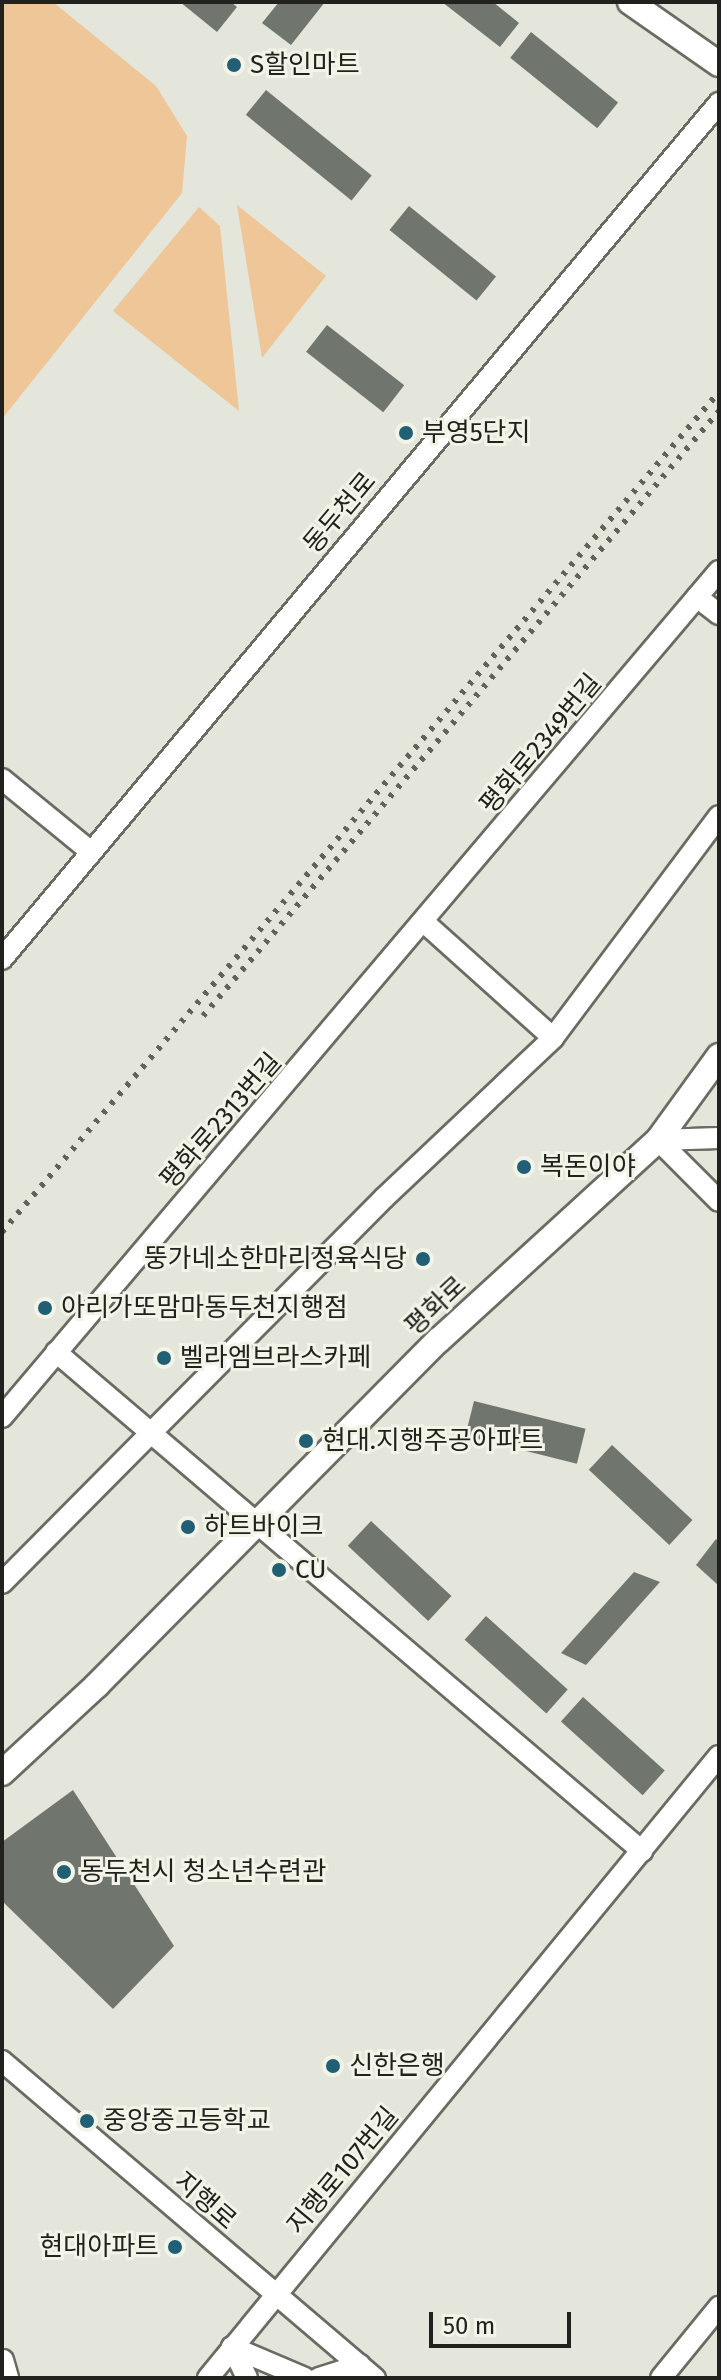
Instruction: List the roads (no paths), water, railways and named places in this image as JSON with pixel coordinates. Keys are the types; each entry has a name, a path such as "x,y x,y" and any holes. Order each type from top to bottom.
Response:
{"main road":[{"path":"630,2 719,64"},
{"name":"평화로","path":"2,1773 259,1522 439,1340 658,1140 719,1056"}],"street":[{"name":"동두천로","path":"2,959 719,103"},
{"name":"평화로2349번길","path":"425,923 719,571"},
{"path":"697,597 719,614"},
{"path":"2,779 90,851"},
{"path":"2,1583 150,1430 553,1038 719,816"},
{"path":"425,923 553,1038"},
{"name":"평화로2313번길","path":"2,1417 425,923"},
{"path":"658,1140 719,1138"},
{"path":"658,1140 719,1201"},
{"path":"56,1352 642,1851"},
{"name":"지행로107번길","path":"208,2378 719,1756"},
{"name":"지행로","path":"2,2061 367,2372"},
{"path":"661,2378 719,2307"},
{"path":"232,2347 247,2378"},
{"path":"232,2347 305,2378"},
{"path":"2,2359 8,2378"},
{"path":"319,2378 367,2372"}],"railway":[{"path":"2,1232 719,392"},
{"path":"203,1016 719,411"}],"place":[{"name":"S할인마트","path":"234,65"},
{"name":"부영5단지","path":"406,433"},
{"name":"복돈이야","path":"524,1167"},
{"name":"뚱가네소한마리정육식당","path":"423,1259"},
{"name":"아리가또맘마동두천지행점","path":"45,1308"},
{"name":"벨라엠브라스카페","path":"164,1358"},
{"name":"현대.지행주공아파트","path":"306,1441"},
{"name":"하트바이크","path":"188,1527"},
{"name":"CU","path":"279,1570"},
{"name":"동두천시 청소년수련관","path":"64,1872"},
{"name":"신한은행","path":"333,2066"},
{"name":"중앙중고등학교","path":"87,2121"},
{"name":"현대아파트","path":"175,2247"}]}
